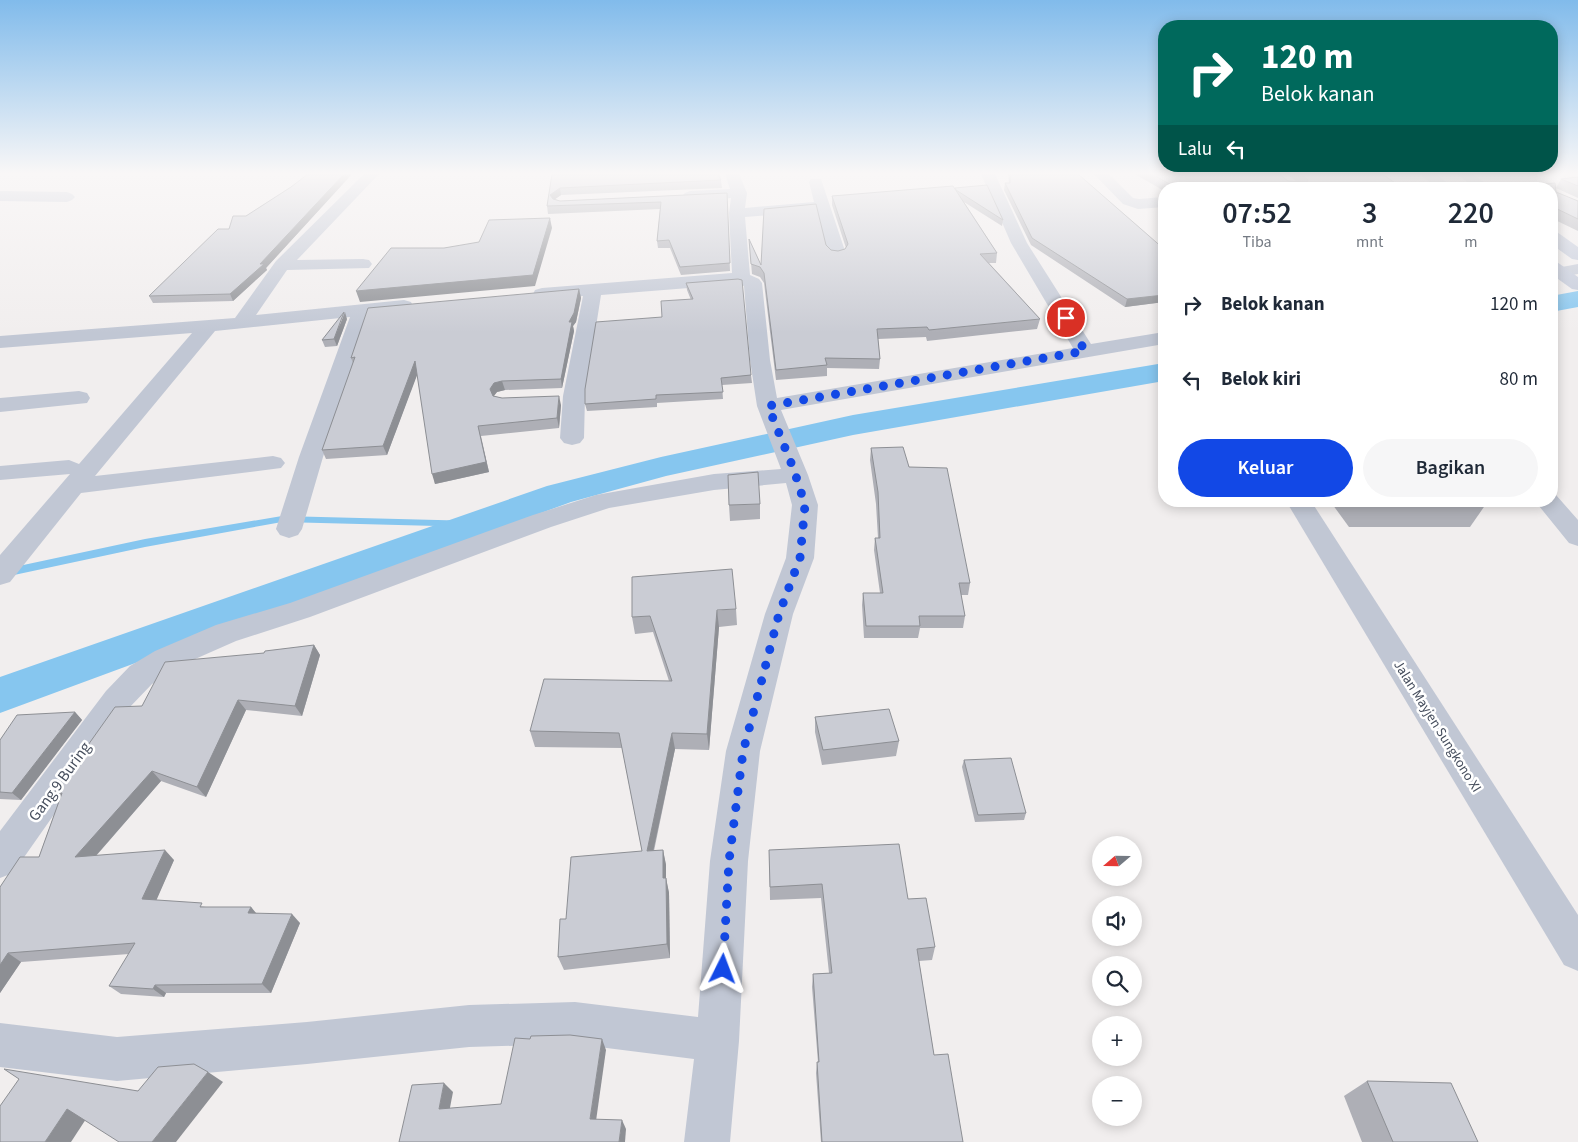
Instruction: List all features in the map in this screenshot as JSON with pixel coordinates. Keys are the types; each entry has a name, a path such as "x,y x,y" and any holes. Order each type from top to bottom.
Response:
{"main road":[{"path":"1558,241 1578,255"}],"street":[{"path":"242,321 282,265 319,227"},
{"path":"738,227 741,278"},
{"path":"829,227 837,254"},
{"path":"1012,227 1019,243 1085,351"},
{"path":"282,265 363,264"},
{"path":"526,295 741,278 753,283 760,360 770,412 795,472 805,505 800,558 779,614 743,752 729,861 718,1040 706,1142"},
{"path":"572,438 564,397 593,290"},
{"path":"0,342 209,326 242,321 421,304"},
{"path":"292,518 362,310"},
{"path":"6,566 72,476 209,326"},
{"path":"770,412 1085,351 1158,339"},
{"path":"0,405 79,398"},
{"path":"0,473 72,476 273,463"},
{"name":"Gang 9 Buring","path":"3,853 117,700 141,675 166,659 226,633 300,610 542,521 605,501 714,482 795,472"},
{"name":"Jalan Mayjen Sungkono XI","path":"1302,507 1578,951"},
{"path":"1553,507 1578,537"},
{"path":"0,1045 117,1059 307,1043 469,1026 575,1023 718,1040"}],"building":[{"path":"230,227 294,227 260,264 264,264 230,294 149,296 218,229 229,229"},
{"path":"486,227 547,227 533,275 356,291 391,248 444,248 479,242"},
{"path":"658,227 728,227 730,263 680,267 669,240 657,241"},
{"path":"763,227 822,227 826,245 831,250 845,249 848,244 842,227 980,227 997,253 980,254 1040,319 929,330 927,327 877,329 880,359 825,358 827,365 776,370 764,273 760,267 751,264 749,239 761,265"},
{"path":"1027,227 1139,227 1158,244 1158,296 1127,299 1032,238"},
{"path":"742,280 751,375 721,378 723,392 656,395 656,399 585,404 585,389 596,322 662,317 661,301 693,299 686,283"},
{"path":"579,289 574,313 569,322 572,322 561,379 502,381 494,383 490,389 493,396 502,398 559,396 557,418 478,426 486,462 432,474 415,361 383,446 322,450 355,357 351,358 368,308"},
{"path":"344,312 334,339 322,340"},
{"path":"903,447 909,467 947,468 970,583 959,583 965,616 919,616 920,626 866,626 863,593 883,593 875,538 880,538 878,492 871,448"},
{"path":"758,472 760,504 729,505 728,475"},
{"path":"732,569 736,609 717,610 707,734 672,733 647,851 663,850 663,878 666,878 667,944 558,957 560,919 566,919 571,857 642,851 619,733 530,731 544,679 672,681 650,616 632,617 632,577"},
{"path":"314,645 295,706 238,700 197,787 152,771 75,857 165,850 142,899 202,903 200,907 251,907 248,913 292,914 262,984 155,985 153,989 109,986 135,943 8,953 0,965 0,887 20,857 39,857 62,793 54,793 115,707 142,706 165,662 264,653 265,651"},
{"path":"889,709 899,741 823,750 815,717"},
{"path":"75,712 12,793 0,792 0,740 17,715"},
{"path":"1011,758 1026,813 978,815 964,760"},
{"path":"899,844 908,899 926,898 935,947 917,949 934,1055 948,1054 963,1142 822,1142 813,974 832,973 822,884 770,887 769,850"},
{"path":"570,1035 602,1039 590,1119 622,1120 619,1142 399,1142 412,1085 444,1083 439,1109 501,1104 515,1038 530,1039 531,1036"},
{"path":"194,1064 208,1072 152,1142 119,1142 67,1109 45,1142 0,1142 0,1106 19,1079 4,1069 138,1091 158,1067"},
{"path":"1367,1081 1451,1083 1478,1142 1393,1142"}],"waterway":[{"path":"1558,303 1578,299"},
{"path":"0,695 559,494 661,467 853,425 1158,373"},
{"path":"0,574 145,543 282,519 476,524"}],"route":[{"path":"723,969 729,861 743,752 779,614 800,558 805,505 794,470 768,406 1085,351 1066,318"}]}
